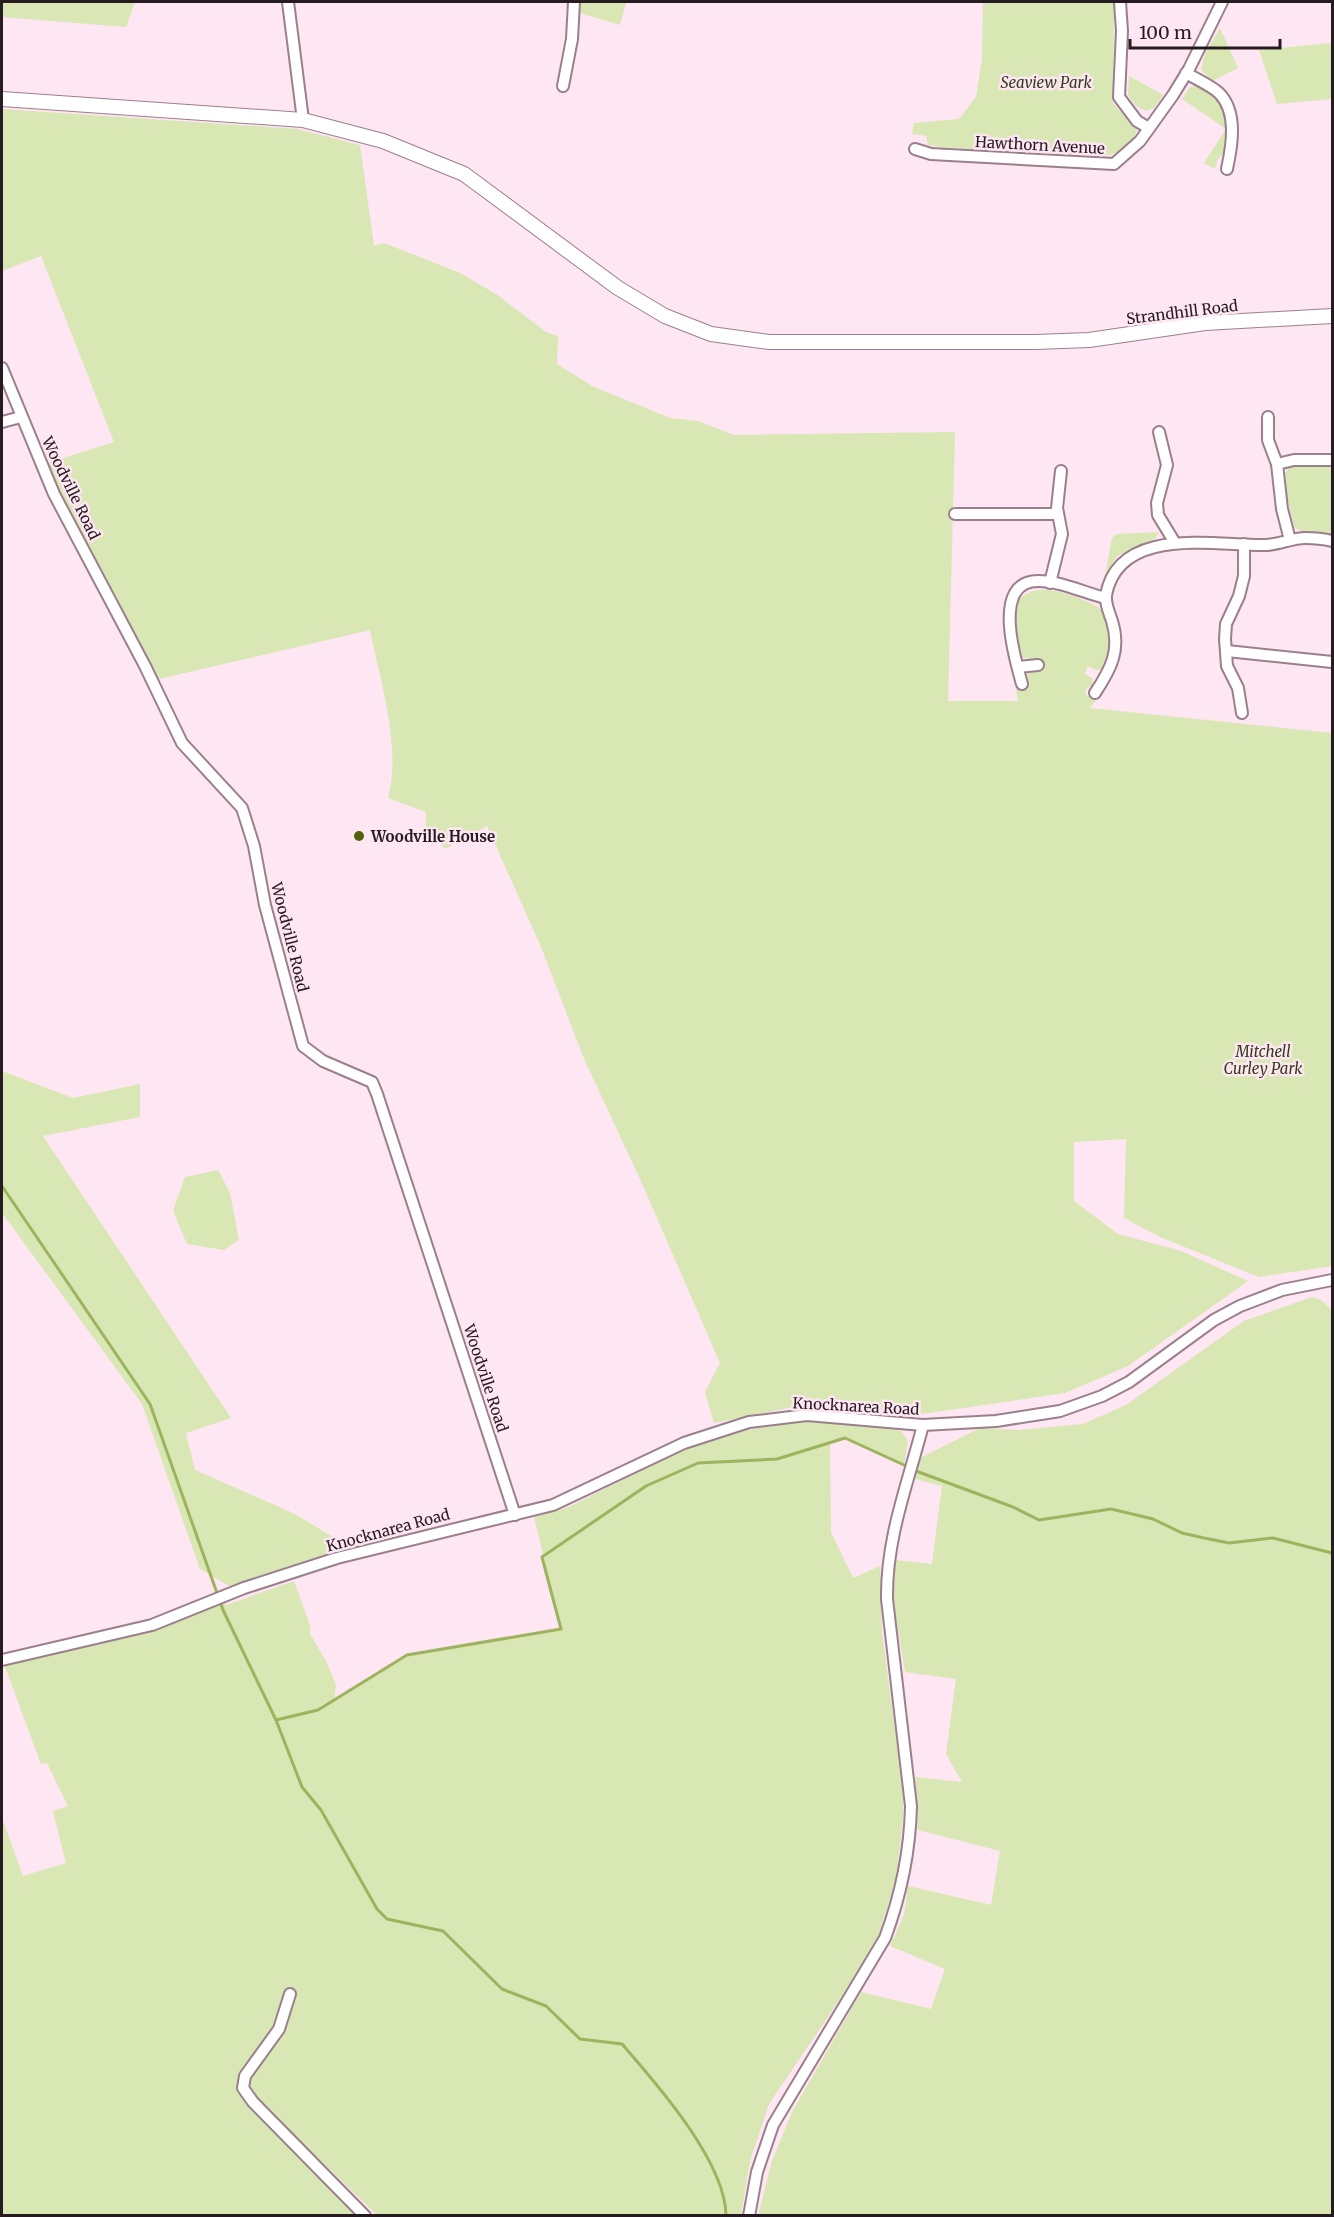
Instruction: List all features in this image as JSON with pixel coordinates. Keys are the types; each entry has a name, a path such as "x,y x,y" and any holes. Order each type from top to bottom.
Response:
{"main road":[{"name":"Strandhill Road","path":"2,99 303,120 383,141 464,174 618,288 665,316 711,334 769,342 1036,342 1101,339 1205,323 1332,316"}],"street":[{"path":"288,2 303,120"},
{"path":"563,86 572,39 574,2"},
{"path":"1120,2 1122,31 1119,97 1137,121 1147,127 1186,73 1222,2"},
{"path":"1186,73 1219,93 1226,106 1233,128 1227,169"},
{"name":"Hawthorn Avenue","path":"915,149 931,154 1114,164 1140,141 1147,127"},
{"name":"Woodville Road","path":"2,368 54,494 146,666 182,743 242,807 254,846 265,905 303,1046 323,1061 372,1082 515,1515"},
{"path":"2,422 21,417"},
{"path":"1268,417 1268,440 1277,464 1282,509 1290,540"},
{"path":"1159,432 1167,465 1157,503 1158,514 1175,543"},
{"path":"1277,464 1294,460 1332,460"},
{"path":"1050,583 1062,534 1058,514 1061,471"},
{"path":"974,501 974,514"},
{"path":"955,514 1058,514"},
{"path":"1095,693 1114,662 1116,644 1106,598 1115,571 1131,556 1154,547 1175,543 1268,545 1305,538 1332,541"},
{"path":"1242,713 1238,688 1227,666 1226,624 1239,596 1244,576 1244,544"},
{"path":"1022,684 1011,638 1010,617 1016,591 1024,584 1037,581 1106,598"},
{"path":"1227,651 1332,662"},
{"path":"1018,667 1038,665"},
{"path":"1092,674 1103,681"},
{"name":"Knocknarea Road","path":"2,1660 152,1625 229,1594 337,1558 515,1515 573,1497 684,1443 749,1422 807,1415 923,1425 1019,1418 1074,1407 1129,1382 1214,1320 1240,1306 1282,1290 1332,1280"},
{"path":"749,2216 757,2172 773,2125 787,2098 837,2022 885,1938 895,1911 903,1878 910,1836 911,1806 887,1599 886,1570 892,1531 923,1425"},
{"path":"290,1994 279,2029 245,2076 243,2088 253,2102 366,2216"}],"green space":[{"path":"2,2 135,2 126,27 2,17"},
{"path":"581,2 626,2 620,25 580,13"},
{"name":"Seaview Park","path":"983,2 1114,2 1113,103 1137,130 1134,138 1124,149 1111,155 1088,156 941,147 928,145 926,136 912,134 914,123 959,119 976,97 982,59"},
{"path":"1220,28 1238,68 1212,81 1201,70 1205,54"},
{"path":"1331,43 1332,99 1277,104 1259,50"},
{"path":"1129,76 1163,95 1154,108 1146,111 1135,105 1128,95"},
{"path":"1197,85 1215,98 1226,121 1227,130 1225,152 1218,159 1215,169 1204,163 1226,129 1182,99 1189,88"},
{"name":"Mitchell Curley Park","path":"2,109 297,129 360,145 374,246 384,243 460,273 496,294 546,332 558,336 557,364 592,386 670,418 698,421 734,435 955,432 948,701 1018,701 1016,690 1029,685 1027,672 1039,661 1020,657 1015,636 1016,606 1023,597 1033,591 1046,590 1063,593 1096,606 1101,609 1108,621 1111,642 1108,669 1096,670 1088,666 1085,674 1092,678 1093,685 1087,688 1085,694 1096,700 1090,708 1332,733 1332,1266 1259,1277 1160,1237 1124,1218 1126,1139 1074,1142 1074,1201 1118,1234 1181,1251 1248,1281 1128,1366 1065,1393 922,1414 794,1407 714,1423 705,1392 720,1363 640,1179 585,1061 541,947 487,826 445,849 426,827 426,812 388,798 392,778 391,736 370,630 159,679 52,477 48,463 114,442 41,256 2,271"},
{"path":"1294,464 1332,465 1332,534 1301,531 1294,527 1286,492 1285,474"},
{"path":"1159,532 1156,538 1117,556 1105,576 1112,538 1116,534"},
{"path":"2,1071 73,1098 140,1084 140,1117 43,1136 231,1418 186,1433 195,1470 293,1513 353,1549 231,1587 200,1569 142,1404 2,1213"},
{"path":"218,1170 230,1193 239,1240 224,1250 187,1244 173,1211 185,1177"},
{"path":"1312,1297 1321,1300 1332,1310 1332,2215 758,2215 772,2161 792,2112 861,1992 931,2009 945,1969 890,1946 904,1915 908,1886 991,1905 1000,1851 918,1830 915,1777 962,1782 946,1754 956,1679 905,1672 893,1599 895,1560 932,1564 942,1486 915,1479 920,1458 980,1428 1019,1430 1083,1424 1126,1405 1244,1321"},
{"path":"809,1420 893,1428 902,1432 908,1441 904,1465 845,1438 830,1443 831,1532 853,1578 880,1566 882,1633 903,1789 903,1817 896,1879 878,1936 842,1996 769,2104 750,2161 741,2215 377,2215 320,2160 313,2170 360,2215 2,2215 2,1818 23,1876 66,1863 53,1811 68,1806 47,1763 41,1764 4,1664 41,1658 180,1621 224,1601 226,1605 294,1581 310,1625 310,1634 326,1661 336,1685 334,1701 407,1655 561,1629 534,1517 569,1507 671,1455 739,1431"}],"waterway":[{"path":"2,1186 150,1404 223,1610 276,1720 302,1787 321,1810 377,1909 387,1919 443,1931 502,1989 546,2006 580,2039 622,2044 670,2101 702,2148 715,2172 723,2195 726,2216"},
{"path":"276,1720 318,1710 407,1655 561,1629 542,1557 646,1486 698,1463 777,1459 845,1438 904,1465"},
{"path":"916,1471 1013,1507 1039,1520 1111,1509 1153,1519 1182,1533 1229,1543 1273,1538 1332,1553"}],"place":[{"name":"Woodville House","path":"359,836"}]}
